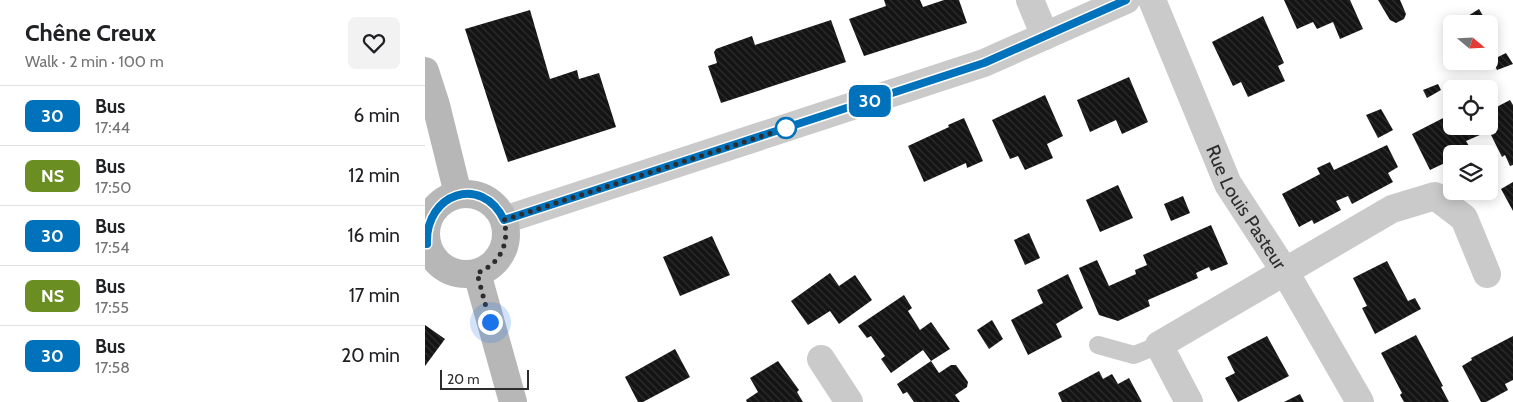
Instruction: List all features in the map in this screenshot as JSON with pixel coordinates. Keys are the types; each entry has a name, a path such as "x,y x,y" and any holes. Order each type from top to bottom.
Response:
{"street":[{"path":"1030,0 1045,36"},
{"path":"504,220 984,63 1126,0"},
{"name":"Rue Louis Pasteur","path":"1152,0 1228,184 1284,270 1360,402"},
{"path":"425,71 436,105 458,194"},
{"path":"458,194 473,194 488,200 496,206 504,220 507,235 502,252 490,266 477,273 460,274 445,268 434,258 426,244 426,228 434,210 444,200 458,194"},
{"path":"1189,402 1159,344 1392,209 1435,196 1464,218 1487,274"},
{"path":"477,273 513,402"},
{"path":"821,359 849,402"}],"lane":[{"path":"1098,345 1134,355 1159,344"}],"building":[{"path":"884,0 920,0 923,7 944,0 959,0 967,23 864,56 849,19 886,6"},
{"path":"1284,0 1350,0 1363,29 1340,39 1333,22 1317,29 1313,22 1297,29"},
{"path":"1378,0 1400,0 1406,14 1404,19 1396,23 1390,20"},
{"path":"1479,9 1483,15 1469,15"},
{"path":"530,10 550,79 577,70 579,79 599,73 616,127 508,162 465,29"},
{"path":"1263,16 1284,63 1278,66 1285,81 1248,97 1241,82 1233,86 1212,42"},
{"path":"831,20 846,62 721,103 708,66 717,63 714,52 716,49 752,36 755,45"},
{"path":"1506,53 1513,64 1498,70 1498,57"},
{"path":"1129,77 1148,122 1122,134 1116,120 1090,132 1077,100"},
{"path":"1438,84 1441,90 1427,98 1423,90"},
{"path":"1045,95 1063,136 1047,144 1053,158 1025,170 1018,156 1010,159 992,120"},
{"path":"1510,100 1513,105 1513,165 1510,166 1505,155 1502,157 1498,145 1496,145 1491,135 1498,135 1498,106"},
{"path":"1381,109 1393,130 1378,138 1366,115"},
{"path":"964,118 983,161 967,168 966,163 924,182 908,146"},
{"path":"1443,118 1443,135 1480,135 1466,141 1468,145 1443,145 1443,164 1430,170 1412,134"},
{"path":"1387,145 1398,167 1388,173 1393,182 1352,204 1348,196 1336,201 1341,210 1314,224 1312,220 1299,227 1282,194 1320,174 1317,168 1330,162 1334,170"},
{"path":"1513,182 1513,211 1501,189"},
{"path":"1118,185 1133,218 1100,232 1086,200"},
{"path":"1183,196 1190,213 1171,221 1164,204"},
{"path":"1211,225 1228,264 1211,271 1209,267 1196,273 1198,278 1148,300 1150,306 1118,321 1099,315 1079,268 1097,260 1109,286 1136,274 1135,270 1147,265 1143,255"},
{"path":"1029,233 1040,258 1025,265 1014,240"},
{"path":"712,236 730,275 680,296 663,257"},
{"path":"1387,261 1408,301 1415,298 1421,309 1375,334 1362,308 1367,306 1353,278"},
{"path":"830,273 839,286 855,275 872,300 839,324 830,311 808,325 791,301"},
{"path":"1068,274 1083,308 1056,324 1062,337 1028,355 1011,320 1043,303 1037,290"},
{"path":"904,295 912,308 908,311 920,330 931,322 950,349 931,361 923,350 891,373 881,359 885,356 871,336 867,338 858,326"},
{"path":"992,320 1003,339 989,349 977,330"},
{"path":"425,325 445,339 425,366"},
{"path":"1416,335 1443,386 1441,387 1449,402 1404,402 1400,395 1402,393 1381,353"},
{"path":"1267,336 1289,376 1238,402 1225,378 1235,373 1227,357"},
{"path":"1513,336 1513,380 1505,384 1508,390 1486,402 1481,402 1462,366 1472,360 1471,358"},
{"path":"675,349 690,377 643,402 638,402 625,377"},
{"path":"778,361 799,390 797,392 803,402 747,402 746,400 758,392 750,378"},
{"path":"931,361 939,373 951,365 956,365 968,382 967,387 955,395 960,402 914,402 907,392 903,394 897,384"},
{"path":"1099,371 1103,379 1112,374 1118,384 1129,378 1142,402 1062,402 1058,393"},
{"path":"1300,394 1304,402 1284,402"}],"bus line":[{"name":"30","path":"425,244 427,244 426,228 429,217 444,200 455,195 465,193 481,196 496,206 504,220 984,63 1126,0"}],"route":[{"path":"490,322 477,273 496,261 502,252 507,235 504,220 790,127 786,128"}]}
